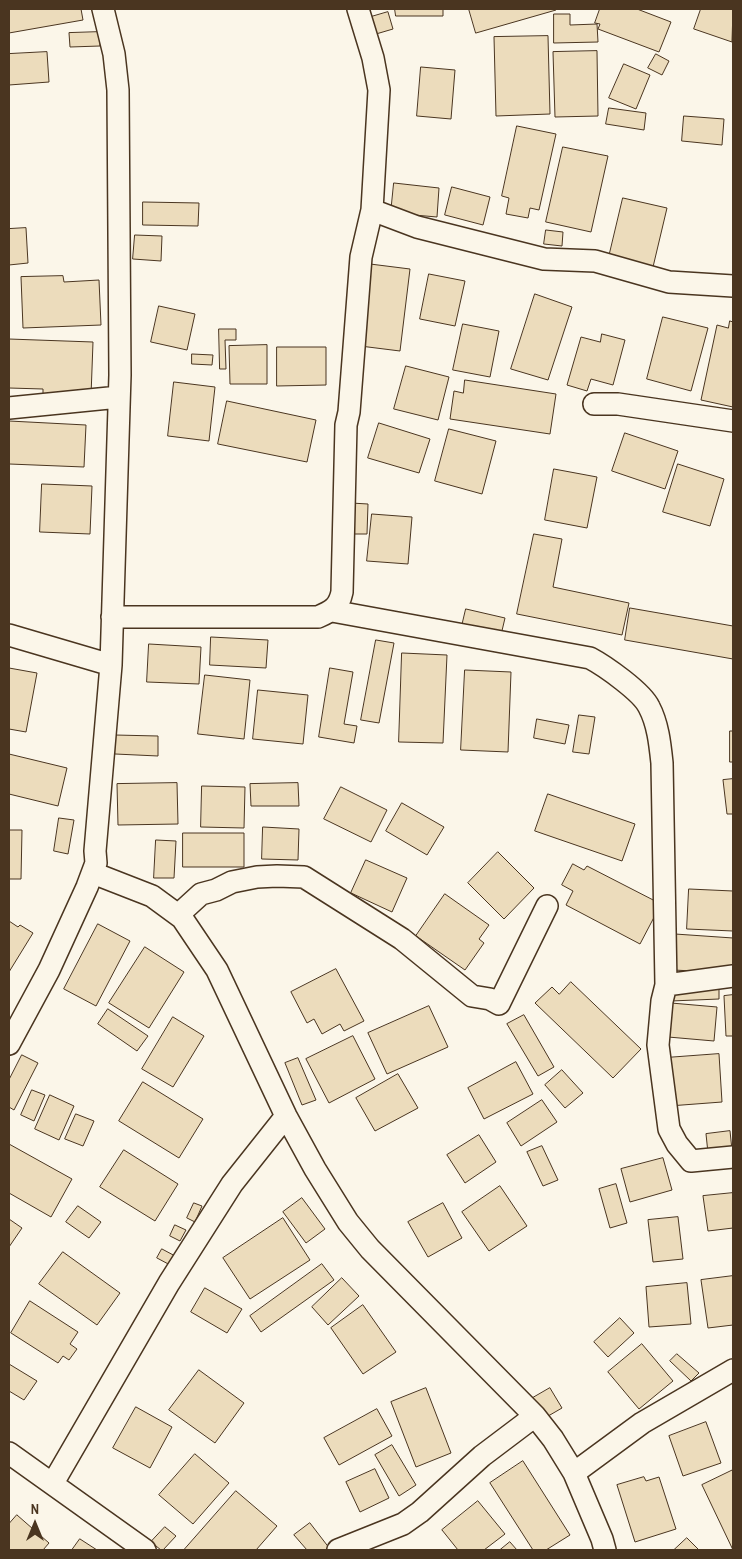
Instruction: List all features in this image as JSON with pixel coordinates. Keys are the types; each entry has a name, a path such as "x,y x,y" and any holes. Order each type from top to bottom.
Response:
{"street":[{"path":"9,1044 49,970 96,863 95,852 111,665 119,397 118,90 114,54 103,9"},
{"path":"112,618 318,617 332,611 340,602 342,592 346,425 349,412 361,257 372,210 380,90 373,58 358,9"},
{"path":"372,210 417,227 544,259 595,261 669,282 733,286"},
{"path":"9,408 119,397"},
{"path":"594,404 618,404 733,421"},
{"path":"332,611 590,658 605,666 648,705 659,740 662,763 666,985 662,1001 658,1045 669,1129 677,1144 692,1161 733,1157"},
{"path":"9,634 111,665"},
{"path":"93,873 152,896 182,918 217,970 286,1116 315,1169 348,1222 370,1250 535,1416 553,1439 574,1473 605,1550"},
{"path":"178,915 201,894 216,890 232,882 257,877 304,877 402,939 472,996 490,999 499,1004 547,906"},
{"path":"666,985 733,976"},
{"path":"53,1483 169,1283 232,1184 286,1116"},
{"path":"574,1473 642,1423 733,1370"},
{"path":"338,1550 403,1524 415,1516 482,1456 535,1416"},
{"path":"9,1453 144,1550"}],"building":[{"path":"9,9 81,9 83,20 9,33"},
{"path":"395,9 443,9 443,16 396,16"},
{"path":"469,9 556,9 556,10 476,33"},
{"path":"600,9 637,9 671,22 659,52 598,29 600,24 595,23"},
{"path":"701,9 733,9 732,42 694,29"},
{"path":"388,12 393,29 376,34 371,17"},
{"path":"554,14 570,14 570,25 597,24 598,42 554,43"},
{"path":"100,32 100,46 70,47 69,33"},
{"path":"548,36 550,114 496,116 494,37"},
{"path":"597,51 598,116 555,117 553,52"},
{"path":"47,52 49,82 9,85 9,54"},
{"path":"656,54 669,61 662,75 648,68"},
{"path":"624,64 650,75 636,109 609,98"},
{"path":"421,67 455,70 451,119 417,116"},
{"path":"609,108 646,113 644,130 606,124"},
{"path":"684,116 724,119 722,145 682,141"},
{"path":"517,126 556,134 539,210 530,208 528,218 506,214 509,198 502,196"},
{"path":"563,147 608,156 591,232 546,222"},
{"path":"394,183 439,188 437,217 391,213"},
{"path":"452,187 490,197 483,225 445,215"},
{"path":"623,198 667,208 653,267 609,257"},
{"path":"143,202 199,203 198,226 143,225"},
{"path":"26,228 28,263 9,265 9,229"},
{"path":"546,230 563,232 562,246 544,244"},
{"path":"135,235 162,236 161,261 133,259"},
{"path":"370,264 410,269 400,351 360,346"},
{"path":"429,274 465,281 455,326 420,319"},
{"path":"63,276 64,282 99,280 101,325 23,328 21,277"},
{"path":"535,294 572,307 548,380 511,369"},
{"path":"159,306 195,314 187,350 151,342"},
{"path":"663,317 708,328 691,391 647,379"},
{"path":"730,321 733,322 733,407 701,400 717,325 728,328"},
{"path":"463,324 499,331 490,377 453,370"},
{"path":"219,329 236,329 236,340 225,340 226,369 220,369"},
{"path":"602,334 625,340 613,385 591,379 587,391 567,385 581,337 600,342"},
{"path":"9,339 93,342 91,396 43,395 43,389 9,388"},
{"path":"267,345 267,384 230,384 229,346"},
{"path":"277,347 326,347 326,385 277,386"},
{"path":"192,354 213,355 212,365 192,364"},
{"path":"406,366 449,377 438,420 394,409"},
{"path":"465,380 556,394 550,434 450,419 454,391 463,393"},
{"path":"174,382 215,387 209,441 168,436"},
{"path":"227,401 316,420 307,462 218,444"},
{"path":"9,421 86,425 84,467 9,464"},
{"path":"379,423 430,439 419,473 368,458"},
{"path":"449,429 496,441 482,494 435,481"},
{"path":"625,433 678,451 665,489 612,471"},
{"path":"678,464 724,479 710,526 663,512"},
{"path":"554,469 597,477 587,528 545,520"},
{"path":"42,484 92,486 90,534 40,532"},
{"path":"351,503 368,504 367,534 350,534"},
{"path":"372,514 412,517 408,564 367,561"},
{"path":"534,534 562,539 553,587 629,603 622,635 517,614"},
{"path":"630,608 733,626 733,659 625,640"},
{"path":"466,609 505,618 501,635 462,626"},
{"path":"211,637 268,640 266,668 210,665"},
{"path":"376,640 394,643 379,723 361,720"},
{"path":"149,644 201,647 199,684 147,682"},
{"path":"402,653 447,655 443,743 399,742"},
{"path":"9,668 37,673 26,732 9,729"},
{"path":"330,668 353,672 344,724 357,726 354,743 319,737"},
{"path":"465,670 511,672 508,752 461,750"},
{"path":"205,675 250,680 244,739 198,734"},
{"path":"258,690 308,695 303,744 253,739"},
{"path":"579,715 595,717 589,754 573,752"},
{"path":"537,719 569,725 565,744 534,738"},
{"path":"730,731 733,731 733,762 730,762"},
{"path":"115,735 158,736 158,756 115,754"},
{"path":"9,754 67,768 58,806 9,794"},
{"path":"733,779 733,814 727,814 723,780"},
{"path":"177,783 178,824 118,825 117,784"},
{"path":"298,783 299,806 251,806 250,784"},
{"path":"202,786 245,787 244,828 201,827"},
{"path":"341,787 387,810 371,842 324,819"},
{"path":"548,794 635,824 622,861 535,831"},
{"path":"402,803 444,827 427,855 386,831"},
{"path":"59,818 74,820 68,854 54,851"},
{"path":"263,827 299,829 298,860 262,859"},
{"path":"9,830 22,830 21,879 9,879"},
{"path":"183,833 244,833 244,867 183,867"},
{"path":"156,840 176,841 174,878 154,878"},
{"path":"498,852 534,888 504,919 468,883"},
{"path":"366,860 407,878 392,912 351,893"},
{"path":"573,864 584,870 587,866 661,904 640,944 566,905 573,891 562,885"},
{"path":"689,889 733,891 733,931 687,929"},
{"path":"445,894 489,925 479,939 484,943 465,970 416,936"},
{"path":"9,921 33,933 9,972"},
{"path":"98,924 130,941 96,1006 64,989"},
{"path":"675,934 733,938 733,973 673,970"},
{"path":"145,947 184,972 149,1028 109,1003"},
{"path":"336,969 364,1021 344,1031 340,1024 322,1034 314,1019 307,1023 291,992"},
{"path":"571,982 641,1049 613,1078 535,1003 552,987 559,994"},
{"path":"719,984 719,999 671,1001 671,985"},
{"path":"733,995 733,1036 726,1036 724,996"},
{"path":"671,1003 717,1007 714,1041 668,1037"},
{"path":"429,1006 448,1047 387,1074 368,1033"},
{"path":"108,1009 148,1036 137,1051 98,1024"},
{"path":"524,1015 554,1067 538,1076 507,1024"},
{"path":"173,1017 204,1036 173,1087 142,1069"},
{"path":"353,1036 375,1079 329,1103 306,1059"},
{"path":"719,1054 722,1102 669,1106 665,1058"},
{"path":"22,1055 38,1063 14,1110 9,1107 9,1080"},
{"path":"298,1058 316,1100 302,1105 285,1063"},
{"path":"516,1062 533,1094 484,1119 468,1088"},
{"path":"562,1070 583,1093 565,1108 545,1085"},
{"path":"398,1074 418,1108 375,1131 356,1098"},
{"path":"143,1082 203,1119 179,1158 119,1121"},
{"path":"32,1090 45,1095 34,1121 21,1115"},
{"path":"50,1095 74,1106 59,1140 35,1129"},
{"path":"542,1100 557,1122 521,1146 507,1123"},
{"path":"76,1114 94,1121 83,1146 65,1139"},
{"path":"730,1131 732,1150 708,1153 706,1134"},
{"path":"479,1135 496,1162 465,1183 447,1155"},
{"path":"9,1144 72,1179 51,1217 9,1193"},
{"path":"542,1146 558,1180 543,1186 527,1152"},
{"path":"124,1150 178,1184 155,1221 100,1187"},
{"path":"663,1158 672,1190 630,1202 621,1169"},
{"path":"616,1184 627,1223 610,1228 599,1189"},
{"path":"500,1186 527,1226 489,1251 462,1212"},
{"path":"733,1193 733,1228 708,1231 703,1196"},
{"path":"302,1198 325,1229 306,1243 283,1212"},
{"path":"194,1203 202,1206 195,1222 187,1218"},
{"path":"443,1203 462,1238 428,1257 408,1222"},
{"path":"78,1206 101,1222 89,1238 66,1222"},
{"path":"678,1217 683,1259 653,1262 648,1220"},
{"path":"283,1218 310,1260 250,1299 223,1258"},
{"path":"9,1219 22,1228 9,1247"},
{"path":"175,1225 186,1230 180,1241 170,1236"},
{"path":"162,1249 177,1257 172,1266 157,1258"},
{"path":"63,1252 120,1293 97,1325 39,1284"},
{"path":"322,1264 334,1280 261,1332 250,1316"},
{"path":"733,1276 733,1325 708,1328 701,1280"},
{"path":"342,1278 359,1296 328,1325 312,1307"},
{"path":"687,1283 691,1324 649,1327 646,1287"},
{"path":"205,1288 242,1309 227,1333 191,1312"},
{"path":"30,1301 78,1332 70,1344 77,1349 69,1360 63,1356 58,1363 11,1333"},
{"path":"363,1305 396,1352 363,1374 331,1328"},
{"path":"620,1318 634,1333 608,1357 594,1342"},
{"path":"642,1344 673,1381 639,1409 608,1372"},
{"path":"677,1354 699,1373 691,1381 670,1361"},
{"path":"9,1364 37,1381 24,1400 9,1391"},
{"path":"199,1370 244,1403 215,1443 169,1410"},
{"path":"426,1388 451,1453 416,1467 391,1402"},
{"path":"550,1388 562,1408 543,1419 531,1399"},
{"path":"136,1407 172,1427 150,1468 113,1448"},
{"path":"377,1409 392,1436 339,1465 324,1438"},
{"path":"706,1422 721,1463 683,1476 669,1436"},
{"path":"392,1445 416,1485 399,1496 375,1455"},
{"path":"195,1454 229,1483 193,1524 159,1495"},
{"path":"523,1461 570,1535 546,1550 533,1550 490,1483"},
{"path":"375,1469 389,1498 360,1512 346,1482"},
{"path":"733,1470 733,1550 702,1485"},
{"path":"644,1477 646,1481 659,1477 676,1529 635,1542 617,1485"},
{"path":"236,1491 277,1526 256,1550 184,1550"},
{"path":"478,1501 505,1534 484,1550 458,1550 442,1530"},
{"path":"17,1515 49,1543 43,1550 9,1550 9,1524"},
{"path":"310,1523 330,1549 307,1550 294,1535"},
{"path":"165,1527 176,1536 161,1550 151,1542"},
{"path":"687,1538 699,1550 674,1550"},
{"path":"80,1539 97,1550 72,1550"},
{"path":"510,1542 517,1550 500,1550"}]}
